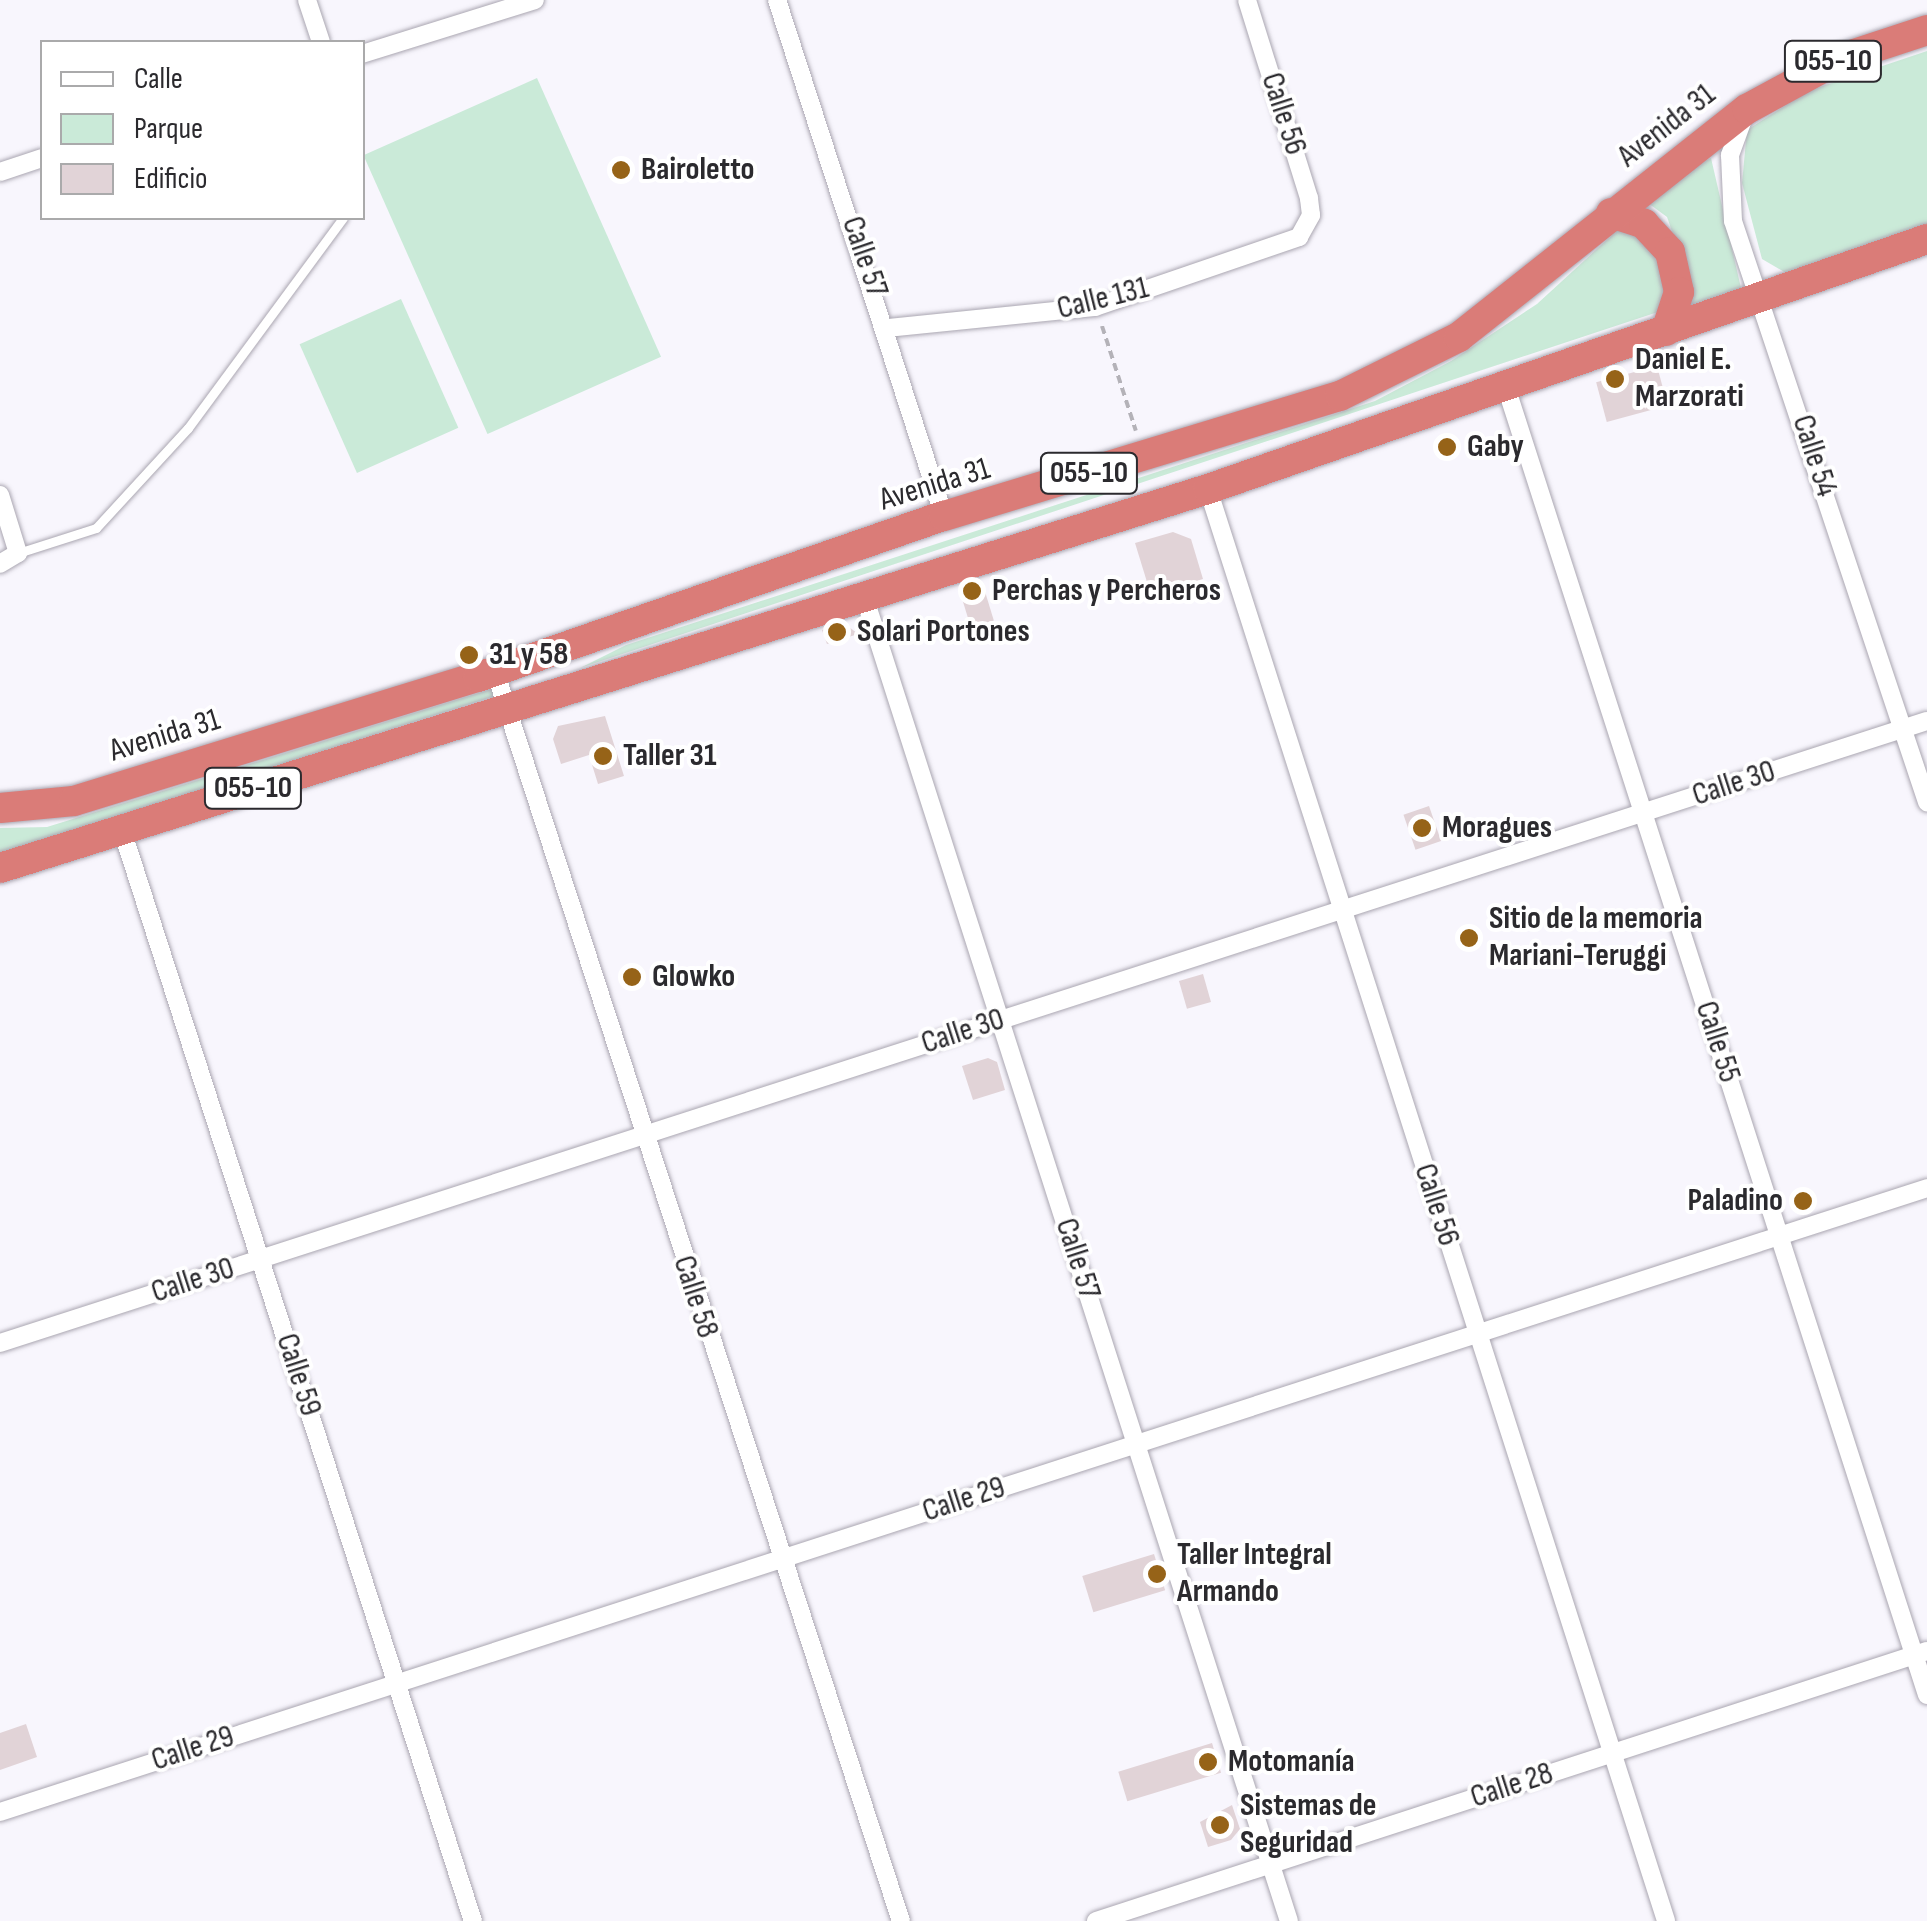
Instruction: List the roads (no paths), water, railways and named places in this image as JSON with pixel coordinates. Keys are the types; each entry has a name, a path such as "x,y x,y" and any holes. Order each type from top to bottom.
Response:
{"highway":[{"name":"Avenida 31","path":"0,808 74,801 496,671 944,516 1340,396 1407,365 1507,302 1612,213 1746,109 1838,58 1927,30"},
{"path":"1612,213 1644,224 1670,252 1679,292 1666,331"},
{"name":"055-10","path":"0,868 1208,489 1508,390 1760,294 1927,239"}],"street":[{"path":"307,0 320,40"},
{"path":"365,53 536,0"},
{"name":"Calle 57","path":"777,0 888,328 944,516"},
{"name":"Calle 56","path":"1246,0 1310,198 1306,228"},
{"name":"Calle 54","path":"1746,109 1727,186 1927,802"},
{"path":"0,172 40,159"},
{"name":"Calle 131","path":"888,328 1095,307 1287,244 1306,228"},
{"name":"Calle 55","path":"1508,390 1780,1236 1921,1654 1927,1695"},
{"name":"Calle 56","path":"1208,489 1666,1921"},
{"path":"0,494 18,553 0,564"},
{"name":"Calle 57","path":"864,596 1290,1921"},
{"name":"Calle 58","path":"496,671 641,1134 902,1921"},
{"name":"Calle 30","path":"0,1344 1927,722"},
{"name":"Calle 59","path":"122,830 473,1921"},
{"name":"Calle 29","path":"0,1812 1927,1188"},
{"name":"Calle 28","path":"1096,1921 1921,1654"}],"lane":[{"path":"18,553 96,528 188,428 342,220"}],"place":[{"name":"Bairoletto","path":"621,170"},
{"name":"Daniel E. Marzorati","path":"1615,379"},
{"name":"Gaby","path":"1447,447"},
{"name":"Perchas y Percheros","path":"972,591"},
{"name":"Solari Portones","path":"837,632"},
{"name":"31 y 58","path":"469,655"},
{"name":"Taller 31","path":"603,756"},
{"name":"Moragues","path":"1422,828"},
{"name":"Sitio de la memoria Mariani-Teruggi","path":"1469,938"},
{"name":"Glowko","path":"632,977"},
{"name":"Paladino","path":"1803,1201"},
{"name":"Taller Integral Armando","path":"1157,1574"},
{"name":"Motomanía","path":"1208,1762"},
{"name":"Sistemas de Seguridad","path":"1220,1825"}]}
